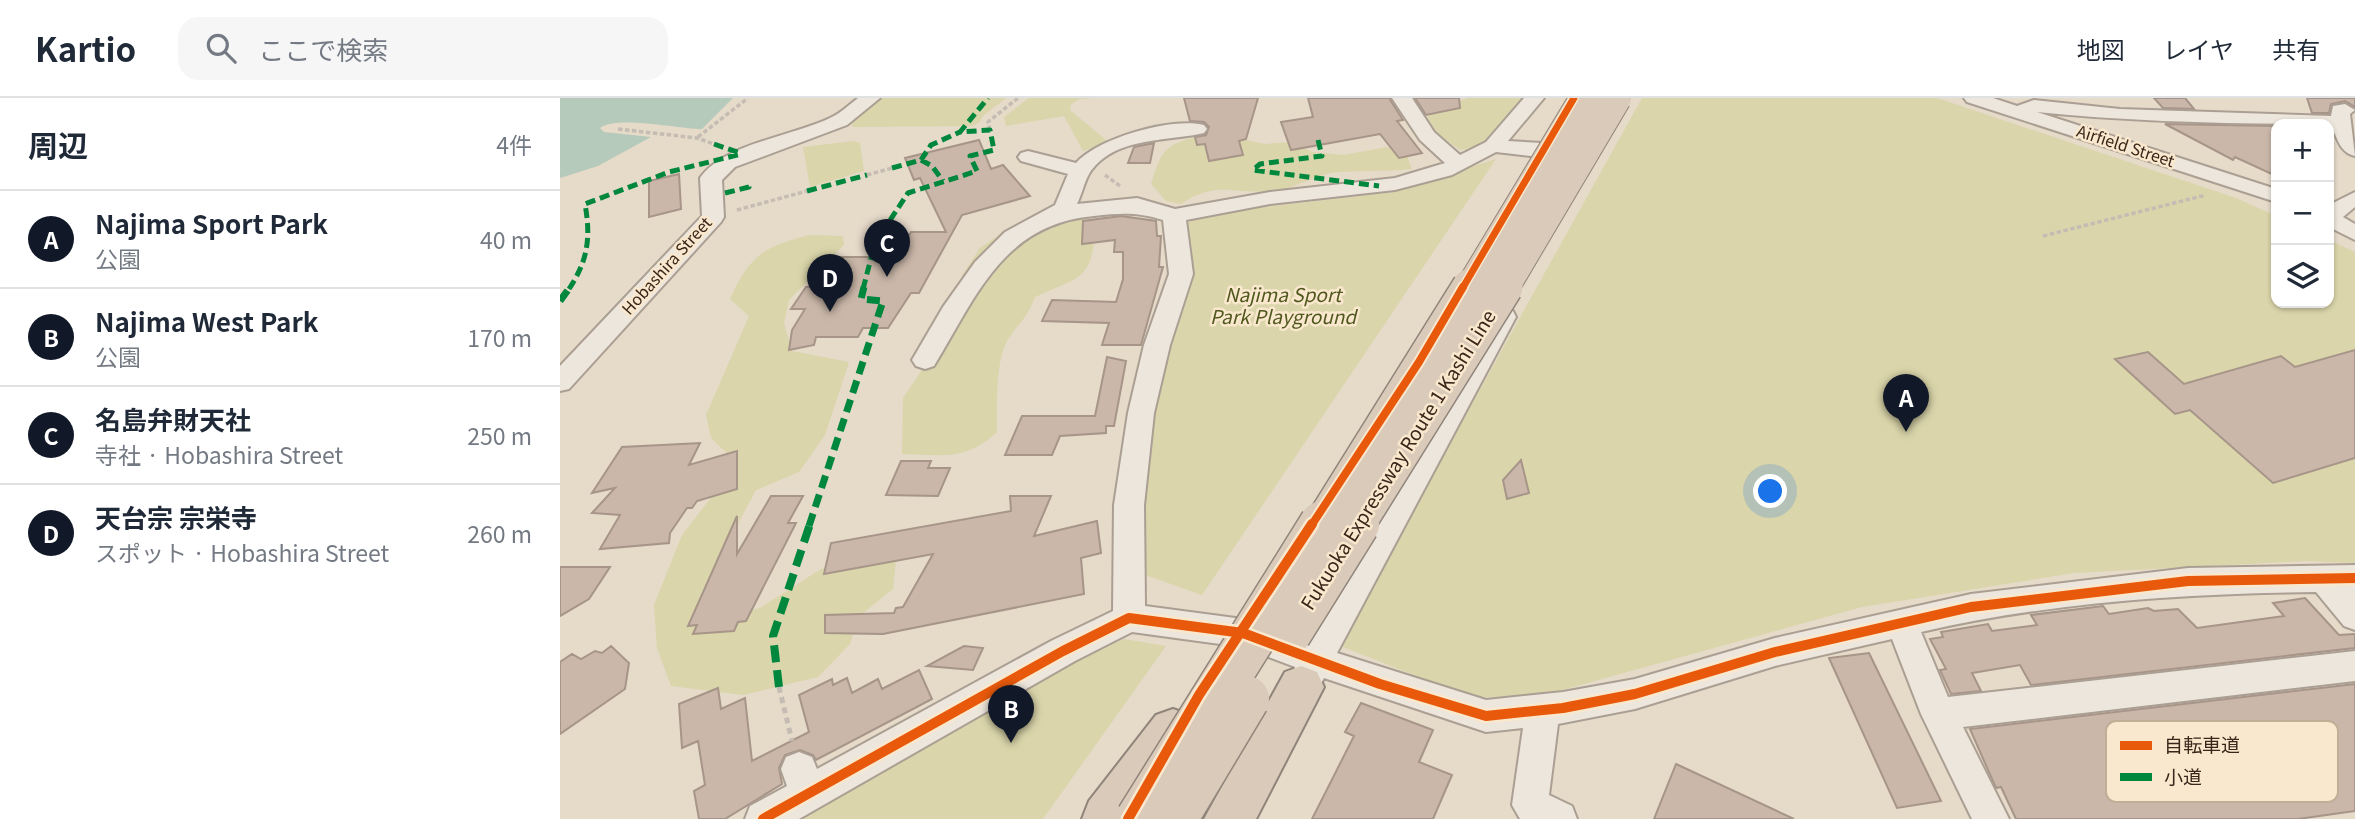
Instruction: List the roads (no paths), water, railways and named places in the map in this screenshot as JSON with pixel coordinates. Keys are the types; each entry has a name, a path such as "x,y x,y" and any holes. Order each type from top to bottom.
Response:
{"highway":[{"name":"Fukuoka Expressway Route 1 Kashi Line","path":"1139,819 1493,251 1585,98"},
{"name":"Fukuoka Expressway Route 1 Kashi Line","path":"1174,819 1232,721 1536,237 1616,98"},
{"path":"1229,819 1308,674"},
{"path":"1107,819 1199,695"}],"street":[{"name":"Hobashira Street","path":"560,382 713,217 711,178 729,163 840,121 870,98"},
{"path":"1402,98 1427,136 1458,164"},
{"path":"925,360 944,323 1008,240 1062,212 1137,205 1174,216 1270,198 1395,184 1458,164 1493,146 1534,98"},
{"path":"1128,819 1199,695 1243,633 1419,362 1574,98"},
{"path":"1218,819 1308,674 1595,159 1626,98"},
{"name":"Airfield Street","path":"1974,98 2271,194"},
{"path":"2017,111 2034,106 2120,115 2343,110 2344,138 2355,150"},
{"path":"1062,212 1081,170 1106,148 1129,139 1197,129"},
{"path":"1493,146 1542,149 1595,159"},
{"path":"1028,157 1053,166 1081,170"},
{"path":"2334,213 2355,198"},
{"path":"1129,618 1129,505 1141,413 1157,345 1181,275 1174,216"},
{"path":"2334,220 2355,233"},
{"path":"2322,577 2355,617"},
{"path":"763,819 803,781 1129,618 1243,633 1308,674 1380,684 1486,716 1543,710 1635,694 1775,652 1971,607 2188,581 2355,578"},
{"path":"1900,622 1938,714 1991,819"},
{"path":"1938,714 2355,666"},
{"path":"1543,710 1530,805 1559,819"}],"place":[{"name":"名島弁財天社","path":"887,277"},
{"name":"天台宗 宗栄寺","path":"830,312"},
{"name":"Najima Sport Park","path":"1906,432"},
{"name":"Najima West Park","path":"1011,743"}],"park label":[{"name":"Najima Sport Park Playground","path":"1283,304"}]}
